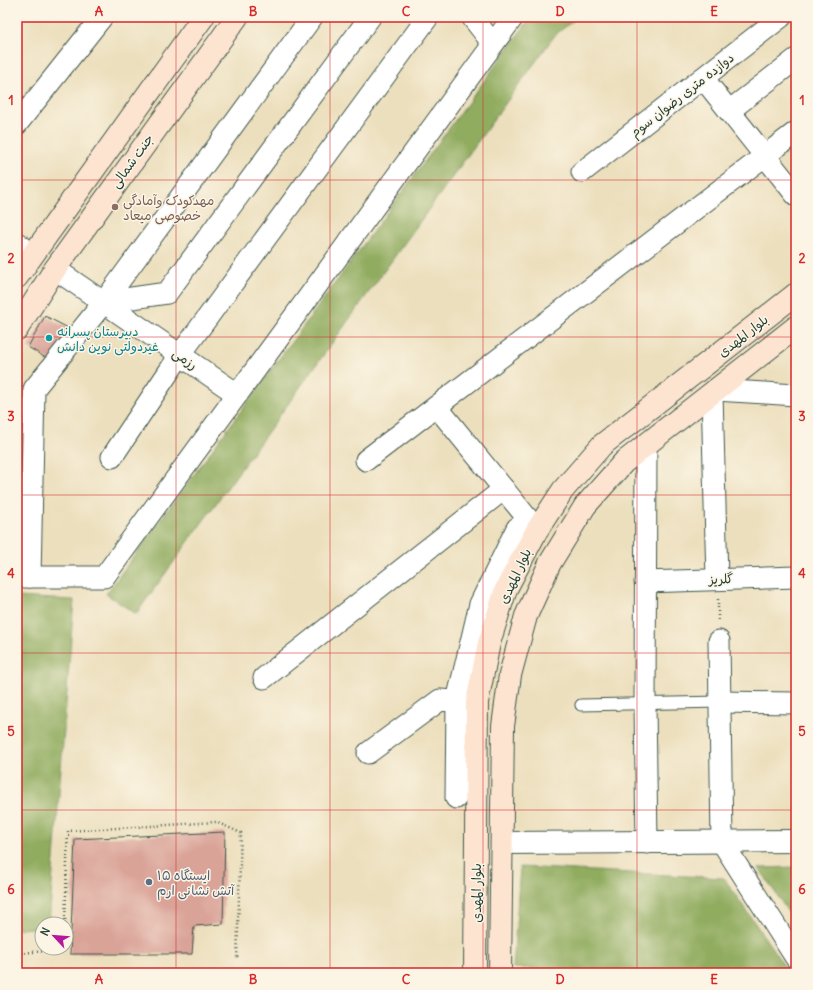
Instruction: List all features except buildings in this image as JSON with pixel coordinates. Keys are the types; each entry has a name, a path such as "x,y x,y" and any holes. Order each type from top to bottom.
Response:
{"main road":[{"name":"جنت شمالی","path":"17,277 25,248 81,186 203,17"},
{"name":"جنت شمالی","path":"17,329 55,268 237,17"},
{"path":"81,186 102,204"},
{"name":"بلوار المهدی","path":"475,973 467,701 489,643 527,529 602,445 796,294"},
{"name":"بلوار المهدی","path":"500,973 503,726 510,675 526,616 550,563 585,506 624,462 796,327"},
{"path":"563,490 585,506"}],"street":[{"path":"17,124 102,17"},
{"path":"312,17 104,302 34,389 24,577 104,577 513,17"},
{"path":"104,302 167,293 370,17"},
{"path":"112,456 180,355 428,17"},
{"path":"472,17 493,44"},
{"name":"دوازده متری رضوان سوم","path":"582,172 782,17"},
{"path":"729,112 796,59"},
{"path":"702,78 764,156 794,189"},
{"path":"366,460 796,132"},
{"name":"رزمی","path":"55,268 237,394"},
{"path":"717,579 713,392 796,394"},
{"path":"437,407 504,490 527,529"},
{"path":"646,445 645,704 647,842"},
{"path":"264,678 504,490"},
{"name":"گلریز","path":"645,582 796,577"},
{"path":"718,641 722,842 796,958"},
{"path":"368,754 440,700 467,701 456,798"},
{"path":"720,702 796,703"},
{"path":"502,843 796,841"}],"lane":[{"path":"581,705 720,702"}],"path":[{"path":"717,579 718,641"},
{"path":"65,916 68,831 216,822 241,833 237,960"},
{"path":"17,953 34,952"}],"green space":[{"path":"535,17 578,17 555,35 136,614 106,594 526,24"},
{"path":"17,597 74,600 50,916 34,916 34,928 17,929"},
{"path":"520,867 724,878 789,973 653,973 513,968"},
{"path":"796,867 796,924 759,868"}],"place":[{"name":"مهدکودک وآمادگی خصوصی میعاد","path":"115,207"},
{"name":"دبیرستان پسرانه غیردولتی نوین دانش","path":"49,338"},
{"name":"ایستگاه ۱۵ آتش نشانی ارم","path":"149,882"}]}
